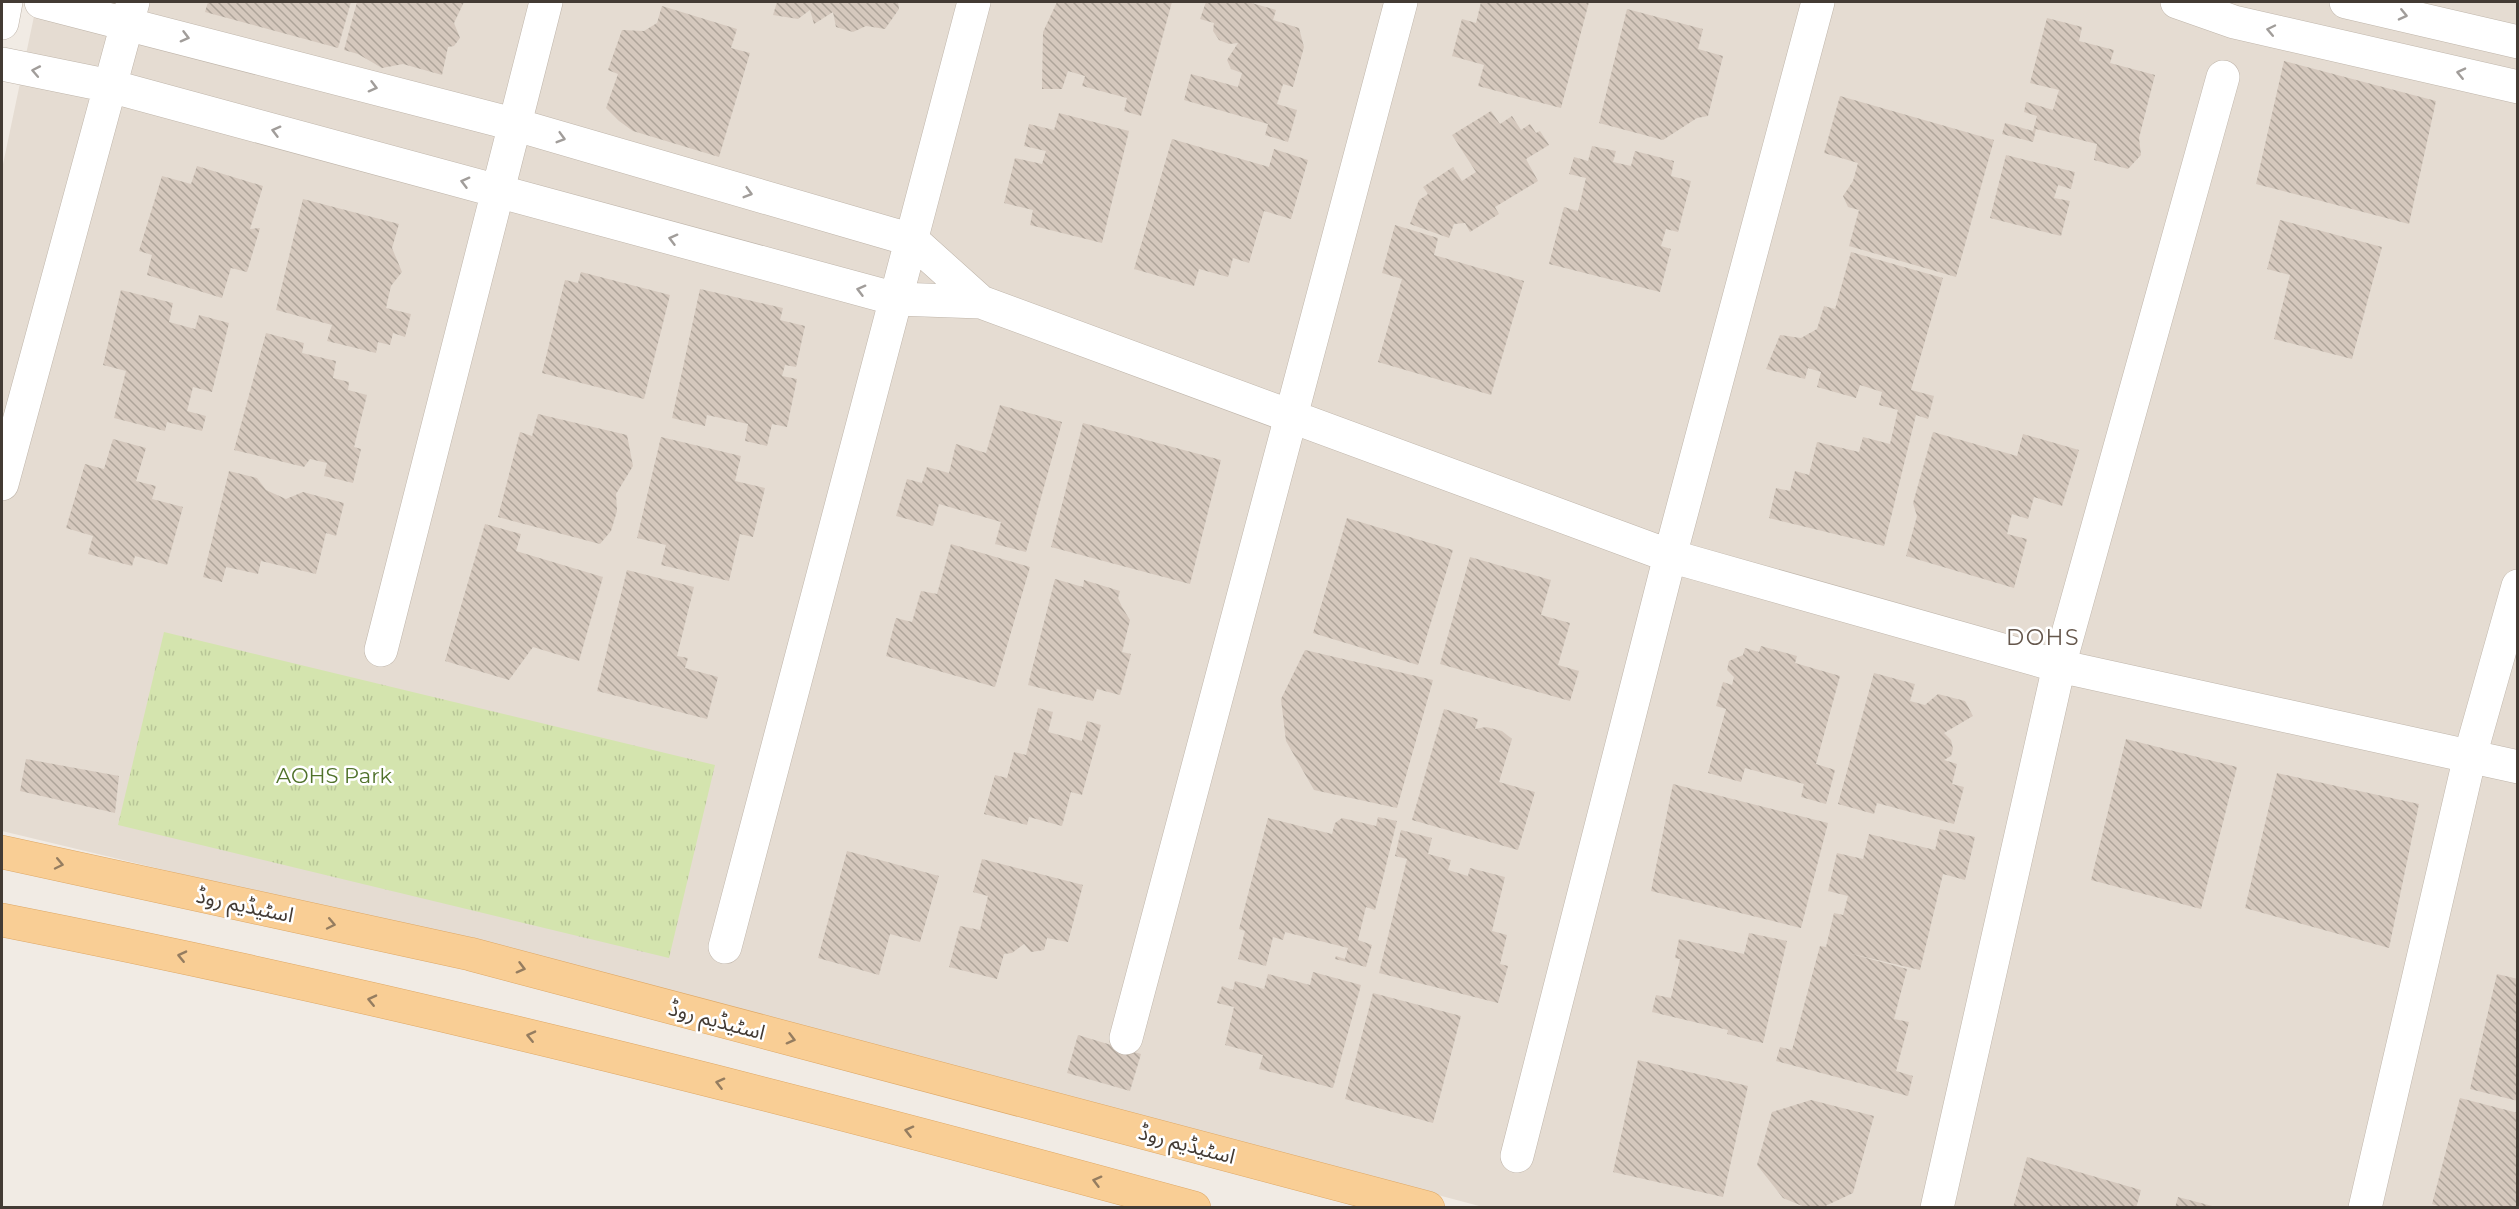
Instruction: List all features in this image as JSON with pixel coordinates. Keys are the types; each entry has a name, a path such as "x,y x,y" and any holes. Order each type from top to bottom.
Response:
{"main road":[{"name":"اسٹیڈیم روڈ","path":"2,852 470,954 1428,1208"},
{"path":"2,920 165,952 603,1053 1146,1201 1194,1208"}],"street":[{"path":"2,23 6,2"},
{"path":"41,2 130,12 912,240 981,302"},
{"path":"381,650 496,190 546,2"},
{"path":"725,947 974,2"},
{"path":"1126,1038 1401,2"},
{"path":"1517,1156 1670,556 1818,2"},
{"path":"2176,2 2234,22 2517,87"},
{"path":"2346,2 2517,42"},
{"path":"2,484 130,12"},
{"path":"2,64 110,86 896,299 981,302 1670,556 2059,666 2517,767"},
{"path":"1937,1208 2059,666 2223,77"},
{"path":"2365,1208 2470,756 2517,585"}],"shaded area":[{"path":"37,2 2517,2 2517,1207 1483,1207 680,994 2,831 2,169"}],"green space":[{"name":"AOHS Park","path":"164,632 715,765 669,958 118,825"}],"building":[{"path":"208,2 351,2 338,48 205,12"},
{"path":"357,2 464,2 454,23 460,38 454,46 448,47 442,75 403,64 382,68 358,54 344,50"},
{"path":"777,2 898,2 899,9 885,29 866,26 853,32 836,27 833,12 814,24 810,10 798,19 773,15"},
{"path":"1057,2 1172,2 1141,116 1124,111 1127,98 1082,86 1085,76 1068,71 1062,89 1042,89 1043,32"},
{"path":"1206,2 1248,2 1276,10 1273,20 1299,28 1304,47 1293,87 1283,84 1277,104 1297,110 1288,142 1265,135 1268,124 1184,100 1191,74 1238,87 1242,73 1231,69 1227,60 1238,43 1229,44 1219,40 1213,31 1214,23 1200,19"},
{"path":"1481,2 1589,2 1561,108 1478,86 1484,65 1452,56 1462,19 1476,23"},
{"path":"662,6 737,29 731,48 750,53 719,157 633,131 606,108 618,74 608,70 622,30 644,31 657,23"},
{"path":"1627,9 1703,29 1698,49 1723,56 1708,116 1697,118 1663,140 1599,123"},
{"path":"2047,18 2082,27 2079,41 2114,50 2110,63 2155,75 2139,138 2141,155 2128,169 2094,160 2097,144 2036,129 2033,142 2002,134 2005,123 2033,131 2037,116 2024,112 2026,102 2053,110 2059,90 2030,83"},
{"path":"2284,61 2436,101 2409,224 2256,184"},
{"path":"1840,96 1994,140 1956,277 1849,246 1859,210 1848,207 1843,196 1853,181 1858,163 1824,153"},
{"path":"1491,111 1500,124 1512,116 1521,130 1530,124 1536,133 1540,131 1549,145 1526,159 1538,181 1495,207 1499,214 1470,232 1465,223 1454,224 1449,238 1410,224 1419,200 1428,194 1423,187 1453,167 1462,181 1476,172 1452,135"},
{"path":"1059,113 1129,131 1102,243 1030,225 1033,210 1004,203 1015,158 1042,164 1046,151 1024,146 1029,124 1054,130"},
{"path":"1172,139 1269,167 1274,149 1308,160 1291,219 1264,211 1249,263 1233,258 1228,277 1199,269 1194,286 1134,269"},
{"path":"1592,146 1616,151 1613,162 1631,166 1635,151 1674,161 1671,176 1691,181 1678,232 1666,229 1661,246 1671,249 1660,292 1549,264 1564,207 1578,211 1586,178 1569,174 1574,157 1588,161"},
{"path":"2006,155 2075,172 2071,189 2058,185 2054,198 2070,201 2061,236 1990,218"},
{"path":"197,166 263,186 250,229 260,228 247,272 231,268 222,298 147,275 152,255 139,251 162,176 191,184"},
{"path":"303,199 399,224 392,248 402,272 391,286 386,308 411,314 405,337 393,333 390,345 378,342 376,353 327,341 332,325 276,310"},
{"path":"2280,220 2382,247 2352,359 2274,339 2290,275 2267,269"},
{"path":"1395,225 1438,238 1434,255 1524,281 1491,395 1378,362 1402,279 1382,273"},
{"path":"1851,252 1943,278 1911,390 1934,396 1928,419 1916,415 1884,546 1769,518 1776,488 1790,491 1795,471 1809,475 1817,442 1859,452 1863,437 1890,444 1898,410 1879,405 1882,392 1860,385 1856,398 1817,387 1821,372 1808,368 1805,379 1766,369 1780,335 1801,338 1817,329 1824,306 1835,309"},
{"path":"581,272 670,295 644,399 542,373 565,280 578,283"},
{"path":"700,289 783,308 780,320 805,326 796,367 785,365 782,376 797,379 787,427 772,424 767,446 745,441 748,424 707,415 705,426 672,418"},
{"path":"121,290 173,303 169,322 195,329 199,315 229,323 212,392 193,387 187,411 206,416 202,431 167,422 165,431 114,418 126,371 103,365"},
{"path":"266,333 304,343 302,353 336,361 333,378 349,382 348,390 367,395 354,447 361,449 353,483 324,476 327,463 310,459 304,467 234,450"},
{"path":"1000,405 1062,422 1026,552 995,544 1001,522 939,504 933,526 896,516 907,479 922,483 927,467 949,473 956,444 986,453"},
{"path":"538,414 627,435 633,466 616,494 617,511 611,531 600,544 498,517 520,432 532,436"},
{"path":"1083,423 1221,460 1190,584 1051,547"},
{"path":"1933,432 2017,456 2023,434 2079,450 2062,506 2034,497 2028,519 2012,514 2007,534 2027,539 2014,588 1906,556 1917,516 1913,503"},
{"path":"661,437 741,456 735,481 765,488 753,537 740,534 729,581 661,565 666,545 637,538"},
{"path":"113,439 146,448 136,481 156,486 152,499 183,507 167,565 135,556 132,566 88,554 93,536 66,528 85,464 104,469"},
{"path":"229,471 257,478 266,490 286,499 303,492 344,503 336,536 326,533 316,574 261,561 258,574 226,567 222,582 203,577"},
{"path":"1347,518 1453,550 1418,665 1313,633"},
{"path":"485,524 521,534 516,551 603,577 579,661 533,647 509,680 445,661"},
{"path":"951,544 1030,567 995,687 886,656 896,618 912,622 921,591 937,594"},
{"path":"1470,557 1551,580 1541,615 1570,623 1558,665 1579,671 1570,701 1440,664"},
{"path":"627,570 694,587 677,656 688,658 685,668 718,677 707,719 597,691"},
{"path":"1055,579 1083,587 1084,580 1120,591 1118,598 1130,620 1122,652 1131,654 1120,695 1097,689 1093,701 1028,685"},
{"path":"1761,646 1797,656 1795,663 1840,676 1816,764 1835,770 1826,804 1801,797 1804,784 1745,768 1741,782 1708,773 1726,709 1716,706 1723,682 1732,685 1734,677 1727,670 1729,661 1743,655 1745,648 1759,652"},
{"path":"1305,650 1433,680 1397,808 1314,790 1286,741 1281,699"},
{"path":"1874,673 1915,684 1910,701 1925,705 1938,694 1965,701 1973,716 1944,733 1951,740 1953,749 1951,756 1944,760 1957,764 1952,784 1964,787 1954,824 1877,803 1874,814 1838,804"},
{"path":"1038,708 1053,712 1048,732 1082,741 1087,721 1101,725 1082,795 1071,792 1062,826 1029,817 1027,825 984,814 995,775 1007,778 1014,752 1026,755"},
{"path":"1444,709 1478,719 1475,729 1486,727 1502,731 1512,739 1499,782 1535,792 1518,850 1412,820"},
{"path":"2126,739 2237,767 2201,909 2091,880"},
{"path":"26,759 119,776 115,813 20,791"},
{"path":"2277,773 2419,804 2389,948 2245,908"},
{"path":"1673,784 1828,823 1801,928 1651,891"},
{"path":"1378,817 1397,821 1375,910 1366,907 1358,940 1372,945 1366,967 1335,959 1336,956 1345,959 1348,948 1285,932 1283,940 1273,937 1266,966 1238,959 1245,931 1239,929 1268,818 1332,834 1335,823 1342,818 1376,826"},
{"path":"1940,829 1975,837 1965,880 1943,874 1920,970 1848,953 1907,969 1894,1019 1909,1022 1896,1071 1913,1076 1908,1096 1776,1061 1780,1047 1792,1050 1820,946 1826,947 1834,913 1843,915 1848,896 1828,891 1837,853 1863,859 1869,834 1935,850"},
{"path":"1401,830 1432,838 1428,854 1451,860 1448,870 1468,876 1470,868 1505,877 1492,931 1507,935 1500,964 1508,966 1498,1003 1379,973 1407,859 1395,856"},
{"path":"847,851 939,876 920,942 890,934 879,975 818,958"},
{"path":"982,859 1083,885 1068,942 1047,938 1044,950 1031,952 1024,944 1012,953 1004,954 997,979 949,967 960,926 980,930 988,896 973,892"},
{"path":"1749,933 1787,941 1763,1043 1727,1034 1728,1030 1652,1012 1656,995 1671,998 1680,959 1675,958 1679,939 1744,954"},
{"path":"1313,972 1361,985 1333,1088 1259,1069 1263,1055 1225,1045 1234,1007 1217,1003 1222,986 1233,990 1235,981 1264,989 1268,974 1310,985"},
{"path":"2497,974 2518,979 2518,1101 2470,1089"},
{"path":"1373,993 1461,1016 1433,1123 1345,1099"},
{"path":"1078,1035 1141,1054 1130,1091 1067,1073"},
{"path":"1638,1060 1748,1086 1723,1197 1613,1172"},
{"path":"2460,1098 2518,1113 2518,1208 2444,1208 2432,1204"},
{"path":"1811,1100 1874,1116 1853,1193 1821,1208 1807,1208 1783,1198 1757,1165 1772,1112"},
{"path":"2027,1157 2141,1190 2136,1208 2013,1208"},
{"path":"2178,1197 2216,1207 2216,1208 2175,1208"}],"district":[{"name":"DOHS","path":"2043,637"}]}
